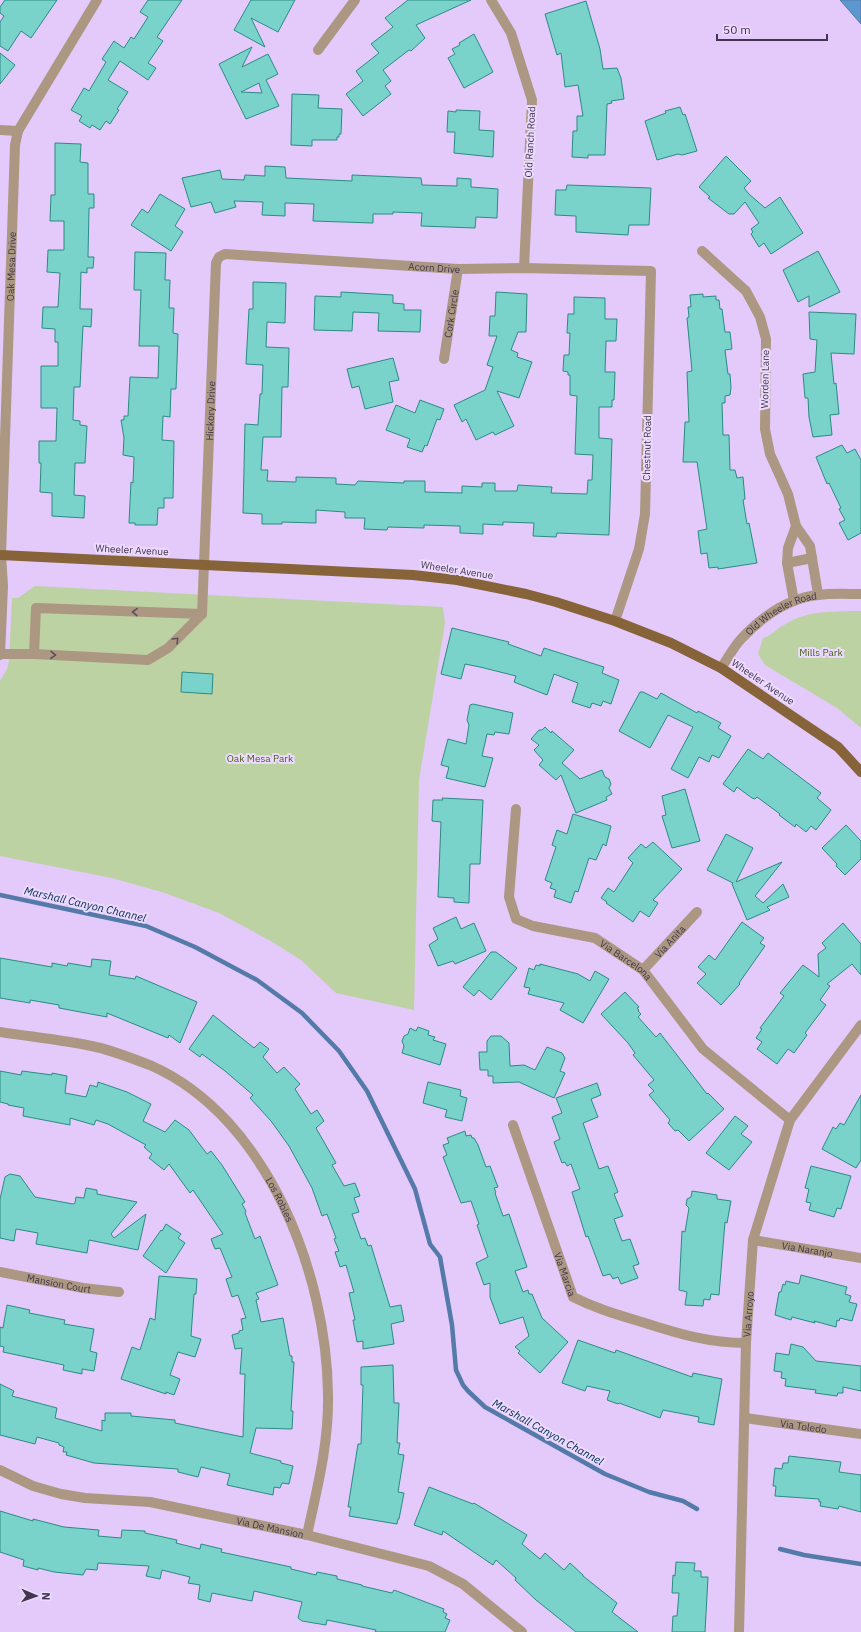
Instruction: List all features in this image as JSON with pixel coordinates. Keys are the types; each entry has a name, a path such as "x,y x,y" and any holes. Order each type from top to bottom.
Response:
{"main road":[{"name":"Wheeler Avenue","path":"1,555 413,576 457,580 526,594 615,621 671,643 721,668 838,747 861,772"}],"street":[{"name":"Oak Mesa Drive","path":"0,654 4,335 15,145 18,131 97,0"},
{"path":"318,50 356,0"},
{"name":"Old Ranch Road","path":"492,0 511,33 532,100 524,268"},
{"path":"0,130 18,131"},
{"name":"Worden Lane","path":"702,251 746,291 760,317 766,339 765,429 770,454 788,494 796,526 810,546 818,594"},
{"name":"Acorn Drive","path":"219,257 225,254 458,269 524,268 651,271"},
{"name":"Hickory Drive","path":"202,614 216,263 219,257"},
{"name":"Cork Circle","path":"444,359 458,269"},
{"name":"Chestnut Road","path":"615,621 640,549 645,514 651,271"},
{"path":"794,601 787,562 788,548 796,526"},
{"path":"787,562 812,558"},
{"name":"Old Wheeler Road","path":"721,668 741,639 768,614 794,601 818,594 861,594"},
{"path":"34,654 36,608 202,614"},
{"path":"0,654 34,654 148,660 168,648 202,614"},
{"name":"Via Barcelona","path":"516,809 509,897 516,919 532,926 595,938 643,970 703,1048 790,1120"},
{"name":"Via Anita","path":"643,970 697,912"},
{"name":"Via Arroyo","path":"738,1632 746,1343 753,1240 790,1120 861,1025"},
{"name":"Los Robles","path":"0,1032 96,1047 152,1067 180,1082 210,1105 241,1137 261,1164 279,1195 299,1242 313,1287 324,1331 328,1374 327,1423 323,1459 307,1535"},
{"name":"Via Marcia","path":"513,1125 573,1297 594,1308 690,1337 723,1343 746,1343"},
{"name":"Via Naranjo","path":"753,1240 861,1258"},
{"name":"Mansion Court","path":"0,1272 83,1288 119,1292"},
{"name":"Via Toledo","path":"745,1418 861,1434"},
{"name":"Via De Mansion","path":"0,1470 33,1486 61,1494 85,1498 150,1502 307,1535 428,1566 463,1584 522,1632"}],"green space":[{"name":"Oak Mesa Park","path":"35,586 443,607 445,623 419,780 414,1010 336,993 301,960 269,940 219,913 165,893 112,878 0,856 0,681 9,662 12,598 18,598"},
{"name":"Mills Park","path":"861,611 861,728 837,708 765,665 758,654 763,638 792,620 816,613"}],"water":[{"path":"840,0 861,0 861,24"}],"building":[{"path":"5,0 57,0 31,38 21,31 8,51 0,46 0,22 4,16 0,13 0,7"},
{"path":"148,0 182,0 157,37 163,41 148,63 156,68 148,80 120,61 108,80 128,92 117,109 119,110 110,124 106,121 100,130 92,125 90,128 79,121 82,116 71,110 84,88 89,91 106,62 102,59 114,41 124,48 131,37 134,39 148,17 140,12"},
{"path":"251,0 295,0 278,32 251,18 265,47 234,30"},
{"path":"408,0 471,0 416,25 425,38 411,51 409,50 383,70 391,81 385,86 391,94 363,116 346,94 363,81 356,71 379,53 371,44 393,27 385,18"},
{"path":"586,1 600,49 603,69 617,68 621,78 624,99 611,101 612,103 607,104 605,155 588,155 588,158 572,157 573,131 577,131 577,116 583,116 578,85 565,87 561,53 557,55 545,14"},
{"path":"474,34 493,72 464,88 448,58 455,54 452,49 460,45 459,43"},
{"path":"252,47 242,67 268,54 278,74 266,80 279,106 246,119 219,64","holes":["259,83 262,93 241,92"]},
{"path":"0,53 15,65 0,84"},
{"path":"292,94 319,95 318,108 342,109 341,134 337,137 337,140 312,140 312,146 291,145"},
{"path":"680,107 683,115 685,114 697,151 682,155 678,154 657,160 645,121 666,113 665,111"},
{"path":"456,110 480,111 479,130 494,131 493,157 454,153 455,132 447,132 448,111 456,112"},
{"path":"55,143 81,144 80,162 88,163 88,194 94,194 94,208 89,208 88,257 94,257 93,268 87,268 87,273 81,272 80,309 92,309 91,327 83,326 80,387 74,387 73,420 80,421 80,425 87,426 85,463 75,463 74,495 85,496 84,518 52,516 52,493 40,492 41,463 39,463 39,441 56,441 57,408 41,408 41,366 58,366 58,342 55,342 55,329 42,328 43,307 58,307 60,273 47,272 48,250 64,250 64,221 50,221 51,195 55,195"},
{"path":"726,156 751,181 744,188 749,194 765,208 780,197 803,233 771,254 764,243 759,247 751,234 753,232 751,229 759,223 745,202 734,214 729,214 708,198 710,197 699,187"},
{"path":"265,166 285,167 286,178 352,181 352,175 421,178 422,185 457,186 457,178 471,179 471,187 498,189 497,218 476,217 475,228 421,226 422,213 393,212 393,214 373,214 373,223 313,221 314,204 285,203 285,216 262,215 263,202 234,201 236,207 215,213 211,202 191,207 182,178 220,170 222,179 244,180 245,175 265,176"},
{"path":"567,185 651,188 649,225 629,225 628,235 576,232 576,216 555,215 556,190 566,190"},
{"path":"160,194 185,209 175,226 183,232 171,251 131,225 142,209 148,213"},
{"path":"818,251 840,292 809,307 809,296 798,302 783,270"},
{"path":"135,252 166,253 165,280 170,280 169,308 174,308 173,333 178,334 176,389 171,389 170,417 163,416 162,440 174,441 173,498 164,498 164,508 158,508 157,525 135,525 135,523 129,523 134,457 123,455 124,438 121,420 124,420 124,416 128,416 130,377 158,378 159,346 139,346 141,290 134,290"},
{"path":"253,282 286,283 285,323 267,322 266,347 289,348 288,387 282,387 281,437 263,437 261,470 268,470 267,481 296,482 296,477 336,478 336,484 355,485 358,481 404,483 404,481 425,481 425,492 462,493 462,486 482,487 482,483 495,483 495,491 517,491 518,485 552,487 551,493 587,494 588,480 592,480 593,455 575,454 577,396 570,395 570,375 568,375 568,372 563,371 564,355 569,355 570,333 567,333 568,314 574,314 574,297 605,298 605,319 617,319 616,341 606,341 605,372 615,372 614,400 612,400 612,407 599,407 599,438 612,439 609,535 557,533 556,537 533,536 534,523 503,522 503,525 483,524 483,534 460,533 460,526 424,525 424,528 388,527 387,530 364,529 365,518 345,518 345,512 316,510 316,523 282,522 282,524 262,524 262,514 243,513 245,424 258,425 260,394 262,394 263,365 246,364 249,309 253,309"},
{"path":"341,292 393,295 393,303 404,304 404,310 421,310 420,332 378,331 379,313 353,312 352,331 314,330 315,296 341,297"},
{"path":"496,292 527,294 526,332 518,332 511,350 518,353 517,357 532,362 519,398 497,391 514,426 495,435 493,432 476,440 466,419 462,422 454,405 485,390 493,367 487,365 497,336 489,336 490,316 495,316"},
{"path":"703,294 703,297 716,296 716,300 719,300 720,309 722,309 725,332 730,332 732,349 725,350 731,388 730,395 725,396 725,403 722,403 723,435 729,435 730,470 735,470 737,478 743,477 745,499 743,500 747,524 749,523 757,563 718,569 718,567 709,568 707,553 701,554 698,531 707,529 697,462 683,462 685,422 689,422 687,372 692,371 687,318 689,317 688,307 691,307 690,295"},
{"path":"809,312 856,314 854,354 831,353 839,414 830,415 832,435 813,437 809,417 808,398 805,398 803,374 815,372 817,340 810,339"},
{"path":"393,358 399,380 389,382 393,402 365,409 359,386 352,388 347,369"},
{"path":"420,400 444,409 440,420 437,419 427,446 425,445 422,452 407,447 410,439 386,430 396,405 415,413"},
{"path":"842,445 847,453 855,449 861,460 861,533 848,540 839,523 845,520 839,509 841,508 829,483 827,484 816,457"},
{"path":"452,628 509,642 508,644 541,656 544,648 604,667 602,673 619,680 611,704 603,701 601,706 592,703 590,708 572,702 578,683 554,674 547,695 514,682 516,676 465,664 461,679 441,674"},
{"path":"182,672 213,674 212,694 181,692"},
{"path":"640,692 657,699 661,693 697,713 698,711 721,723 718,728 731,736 719,758 712,755 709,762 699,757 688,778 671,769 693,727 668,715 650,748 619,731"},
{"path":"473,704 513,713 509,734 495,732 494,735 487,734 482,756 493,758 485,787 446,778 449,767 441,765 448,739 466,744 469,725 467,720 470,705"},
{"path":"545,727 551,733 552,731 574,750 562,763 580,779 602,770 605,777 609,779 611,784 609,788 612,794 606,797 607,800 576,813 561,775 556,780 539,765 543,760 534,750 539,745 531,739 539,730 542,730"},
{"path":"748,749 763,759 768,753 821,793 817,798 831,810 816,830 811,826 806,832 796,824 795,827 757,797 755,799 752,798 737,787 734,792 723,784"},
{"path":"685,789 700,841 672,848 662,816 666,815 662,796"},
{"path":"442,798 483,800 480,864 470,864 469,903 454,902 454,898 438,897 441,822 432,821 433,800 443,800"},
{"path":"573,814 611,826 606,846 603,844 596,860 589,858 578,892 575,891 571,903 554,897 556,890 550,888 552,883 545,880 556,847 552,845 557,830 567,834"},
{"path":"846,825 861,841 861,859 845,875 822,848"},
{"path":"726,834 753,848 736,882 782,862 755,896 763,903 783,884 789,897 767,907 770,910 747,920 732,884 733,883 707,870"},
{"path":"653,842 682,869 653,900 658,903 649,917 640,911 633,922 601,898 608,888 614,892 633,863 628,858 641,844 646,848"},
{"path":"456,917 461,929 474,923 486,951 455,964 453,961 438,966 429,945 438,939 433,928"},
{"path":"742,922 764,938 760,943 765,946 739,983 740,984 721,1005 697,983 706,974 698,967 709,955 715,960"},
{"path":"843,923 861,944 861,975 852,964 827,984 830,986 820,1000 826,1005 805,1033 807,1035 794,1053 788,1049 777,1064 757,1049 762,1042 756,1038 762,1029 760,1028 784,996 780,993 803,965 819,977 818,954 826,948 822,943"},
{"path":"491,952 496,952 517,968 491,1000 479,990 474,996 463,987"},
{"path":"0,958 52,967 52,963 67,966 68,963 91,967 92,959 111,961 109,975 135,979 136,976 197,1002 180,1043 169,1035 168,1038 107,1013 107,1017 59,1008 59,1005 30,1000 30,1003 0,998"},
{"path":"540,964 578,974 590,981 595,971 609,979 583,1023 560,1010 564,1003 528,994 530,988 524,987 529,968 534,970 536,965 540,966"},
{"path":"625,992 639,1007 637,1008 641,1014 638,1017 656,1037 660,1033 707,1094 708,1093 724,1109 689,1141 678,1130 675,1131 668,1123 670,1120 649,1095 654,1091 648,1085 654,1080 633,1055 635,1053 628,1043 601,1014"},
{"path":"213,1015 254,1048 260,1042 269,1049 263,1057 277,1073 284,1067 300,1084 295,1089 311,1114 317,1110 324,1121 316,1128 336,1163 332,1165 344,1186 355,1183 360,1196 354,1198 359,1212 352,1214 361,1239 365,1238 368,1246 371,1245 390,1307 401,1305 404,1321 391,1324 394,1344 363,1349 363,1341 357,1342 353,1320 355,1320 349,1293 354,1292 346,1265 340,1267 335,1252 339,1251 334,1239 336,1238 327,1214 322,1216 312,1188 289,1146 271,1121 250,1098 253,1095 202,1054 200,1057 189,1049"},
{"path":"418,1027 429,1031 428,1035 435,1037 433,1040 446,1044 440,1065 402,1053 404,1046 402,1041 404,1036 408,1034 410,1028 416,1031"},
{"path":"491,1036 501,1036 509,1043 510,1066 524,1065 535,1070 547,1047 562,1053 565,1058 560,1071 565,1073 554,1098 519,1082 493,1083 493,1076 488,1076 488,1070 480,1070 479,1052 487,1052 487,1041"},
{"path":"0,1071 21,1075 22,1071 52,1075 52,1073 67,1076 65,1093 86,1097 90,1085 97,1087 98,1082 127,1092 151,1104 143,1121 165,1132 175,1120 189,1130 207,1154 211,1151 222,1165 245,1202 242,1204 246,1211 245,1213 255,1239 260,1236 278,1285 256,1293 259,1299 256,1300 261,1322 283,1318 290,1356 292,1356 292,1362 294,1362 291,1411 293,1411 292,1429 256,1428 250,1453 281,1461 281,1463 293,1466 289,1484 282,1483 280,1488 274,1487 273,1495 227,1485 230,1474 201,1467 198,1477 178,1472 178,1469 94,1463 66,1455 67,1452 63,1452 64,1447 59,1445 59,1443 37,1437 35,1444 0,1435 0,1384 14,1391 12,1396 57,1408 55,1418 102,1431 102,1420 105,1421 105,1413 131,1413 131,1416 175,1420 175,1423 243,1437 245,1374 240,1374 242,1348 235,1349 232,1335 243,1330 241,1319 246,1318 238,1295 232,1297 226,1279 232,1277 220,1248 215,1249 211,1239 223,1234 193,1190 190,1193 169,1164 164,1170 149,1158 152,1154 144,1147 146,1145 108,1124 96,1120 94,1125 70,1118 70,1125 23,1116 24,1108 0,1102"},
{"path":"428,1082 461,1090 460,1096 467,1098 462,1121 445,1117 447,1110 423,1103"},
{"path":"597,1083 601,1095 591,1099 598,1117 583,1123 599,1169 608,1166 618,1192 614,1194 623,1216 614,1219 622,1241 630,1239 639,1264 633,1266 638,1278 621,1284 618,1277 613,1279 610,1274 603,1276 588,1236 586,1237 572,1192 580,1189 571,1164 567,1166 565,1162 562,1163 554,1142 560,1139 552,1117 562,1113 556,1098"},
{"path":"861,1095 861,1160 856,1168 822,1149 833,1127 836,1129 840,1123 844,1125"},
{"path":"735,1116 748,1126 741,1134 752,1142 729,1170 706,1153"},
{"path":"465,1131 466,1136 471,1135 472,1138 474,1138 486,1167 490,1166 498,1187 494,1188 503,1216 509,1214 527,1267 515,1271 523,1292 528,1290 529,1294 532,1294 542,1318 568,1342 540,1373 518,1353 520,1351 515,1347 529,1336 523,1317 500,1324 490,1297 490,1283 484,1285 476,1263 488,1257 477,1225 479,1224 471,1201 461,1203 443,1157 447,1155 443,1145 449,1143 447,1138"},
{"path":"811,1166 851,1176 841,1209 837,1208 834,1217 809,1210 811,1203 806,1202 809,1189 805,1188"},
{"path":"10,1174 20,1176 35,1197 73,1204 75,1203 76,1197 84,1198 86,1188 97,1190 97,1194 137,1202 111,1234 114,1238 146,1214 138,1250 89,1240 87,1253 36,1244 38,1233 16,1229 14,1241 0,1238 0,1199 5,1177"},
{"path":"692,1191 717,1195 717,1199 731,1201 727,1223 725,1222 719,1295 711,1294 710,1300 704,1299 703,1306 685,1305 687,1292 679,1290 682,1231 685,1232 689,1208 686,1205 687,1199 691,1197"},
{"path":"166,1224 181,1234 178,1238 185,1243 166,1273 143,1256"},
{"path":"801,1275 847,1287 845,1294 851,1296 849,1302 857,1304 852,1321 840,1318 839,1321 837,1320 836,1327 792,1317 791,1320 775,1315 779,1292 781,1292 783,1284 785,1285 786,1281 799,1284"},
{"path":"159,1276 197,1279 196,1294 194,1294 191,1336 201,1339 195,1357 178,1352 170,1375 180,1379 174,1395 166,1392 166,1394 121,1379 132,1347 140,1350 150,1318 155,1320"},
{"path":"7,1305 30,1310 29,1313 65,1320 64,1324 94,1329 90,1351 97,1353 94,1371 82,1369 82,1374 63,1370 64,1365 3,1352 4,1347 0,1346 0,1327 3,1328"},
{"path":"578,1340 615,1353 616,1350 692,1377 693,1373 722,1379 714,1425 698,1422 699,1417 663,1410 660,1418 607,1400 610,1391 587,1386 585,1391 562,1383"},
{"path":"791,1344 803,1347 816,1361 861,1366 861,1391 843,1387 843,1393 838,1393 837,1396 815,1393 816,1390 785,1386 786,1379 781,1378 782,1372 774,1371 776,1353 789,1355"},
{"path":"393,1365 394,1403 399,1403 397,1443 400,1443 398,1454 404,1455 398,1492 404,1493 397,1524 349,1516 351,1507 348,1507 358,1444 361,1444 363,1385 361,1385 361,1367"},
{"path":"789,1456 841,1462 839,1472 861,1475 861,1512 839,1506 838,1509 820,1506 821,1502 819,1502 819,1499 775,1496 776,1486 773,1486 775,1468 782,1469 783,1463 788,1463"},
{"path":"429,1487 473,1504 474,1503 527,1535 522,1544 540,1559 545,1553 564,1570 570,1563 583,1576 617,1603 612,1612 638,1632 576,1632 536,1600 515,1580 516,1578 496,1560 493,1565 443,1531 442,1535 414,1525"},
{"path":"0,1511 33,1521 33,1519 64,1527 99,1530 98,1536 121,1538 122,1530 145,1531 145,1533 177,1540 176,1543 200,1549 201,1544 222,1549 221,1552 291,1567 291,1569 316,1575 317,1572 337,1576 337,1579 362,1586 392,1593 394,1590 444,1609 443,1612 447,1614 445,1618 450,1620 445,1632 375,1632 376,1630 327,1620 326,1625 302,1621 298,1618 302,1602 254,1591 252,1601 212,1593 210,1602 198,1599 200,1585 188,1583 190,1577 162,1570 160,1579 146,1576 149,1566 98,1563 97,1570 86,1569 83,1575 54,1572 38,1568 38,1570 23,1566 24,1560 0,1552"},
{"path":"676,1562 695,1563 694,1571 701,1571 701,1577 708,1577 705,1632 672,1632 673,1616 677,1616 679,1593 672,1593 673,1575 675,1576"}],"waterway":[{"name":"Marshall Canyon Channel","path":"0,895 146,926 195,947 257,980 302,1013 339,1051 367,1091 415,1189 430,1244 440,1257 452,1325 456,1370 463,1385 485,1407 605,1474 649,1492 683,1501 697,1509"},
{"path":"780,1549 804,1555 861,1564"}]}
